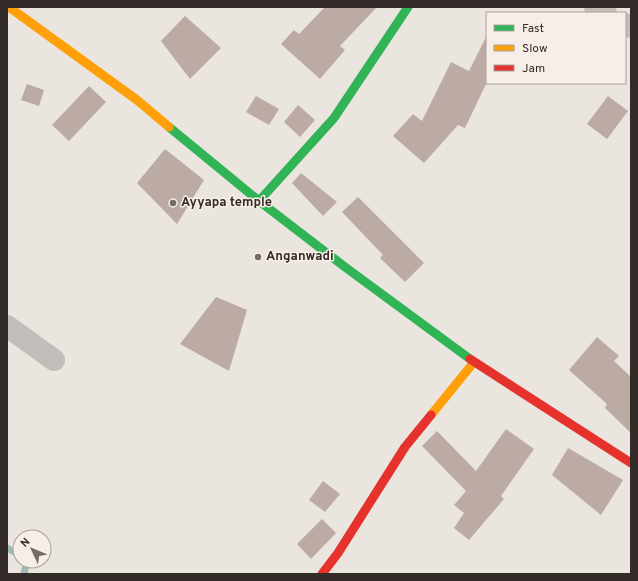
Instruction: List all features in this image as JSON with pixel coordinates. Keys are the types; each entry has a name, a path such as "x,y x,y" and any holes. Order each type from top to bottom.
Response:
{"main road":[{"path":"10,7 137,100 259,201 345,267 474,362 631,463"},
{"path":"259,201 334,118 408,7"},
{"path":"322,574 338,553 405,447 474,362"}],"street":[{"path":"595,7 604,12"},
{"path":"7,326 54,360"}],"building":[{"path":"325,7 377,7 340,46 345,50 320,79 281,44 294,30 299,34"},
{"path":"185,16 221,48 190,79 161,41"},
{"path":"486,37 486,84 465,128 458,125 424,163 393,136 413,114 422,121 451,62 469,71"},
{"path":"27,84 44,90 39,106 21,100"},
{"path":"89,86 106,102 69,141 52,125"},
{"path":"256,96 279,109 269,125 246,112"},
{"path":"608,96 628,111 607,139 587,124"},
{"path":"298,105 315,120 300,137 284,122"},
{"name":"Ayyapa temple","path":"165,149 204,180 177,224 137,183"},
{"path":"301,173 337,202 323,216 292,183"},
{"path":"358,197 424,263 405,282 380,258 383,255 342,212"},
{"path":"216,297 247,310 229,371 180,344"},
{"path":"597,337 619,356 614,361 631,377 631,433 605,408 607,404 569,370"},
{"path":"506,429 534,449 501,496 504,499 469,540 454,528 464,513 454,505 466,491 422,446 437,431 476,471"},
{"path":"568,448 623,480 601,515 552,475"},
{"path":"323,481 340,494 325,512 309,500"},
{"path":"322,519 336,533 311,559 297,544"}],"waterway":[{"path":"7,548 12,551"},
{"path":"24,574 25,569"}],"traffic: fast":[{"path":"259,201 334,118 408,7"},
{"path":"169,127 259,201 345,267 470,359"}],"traffic: slow":[{"path":"9,7 137,100 169,127"},
{"path":"431,415 474,362"}],"traffic: jam":[{"path":"470,359 631,463"},
{"path":"322,574 338,553 405,447 431,415"}],"place":[{"name":"Ayyapa temple","path":"173,203"},
{"name":"Anganwadi","path":"258,257"}]}
